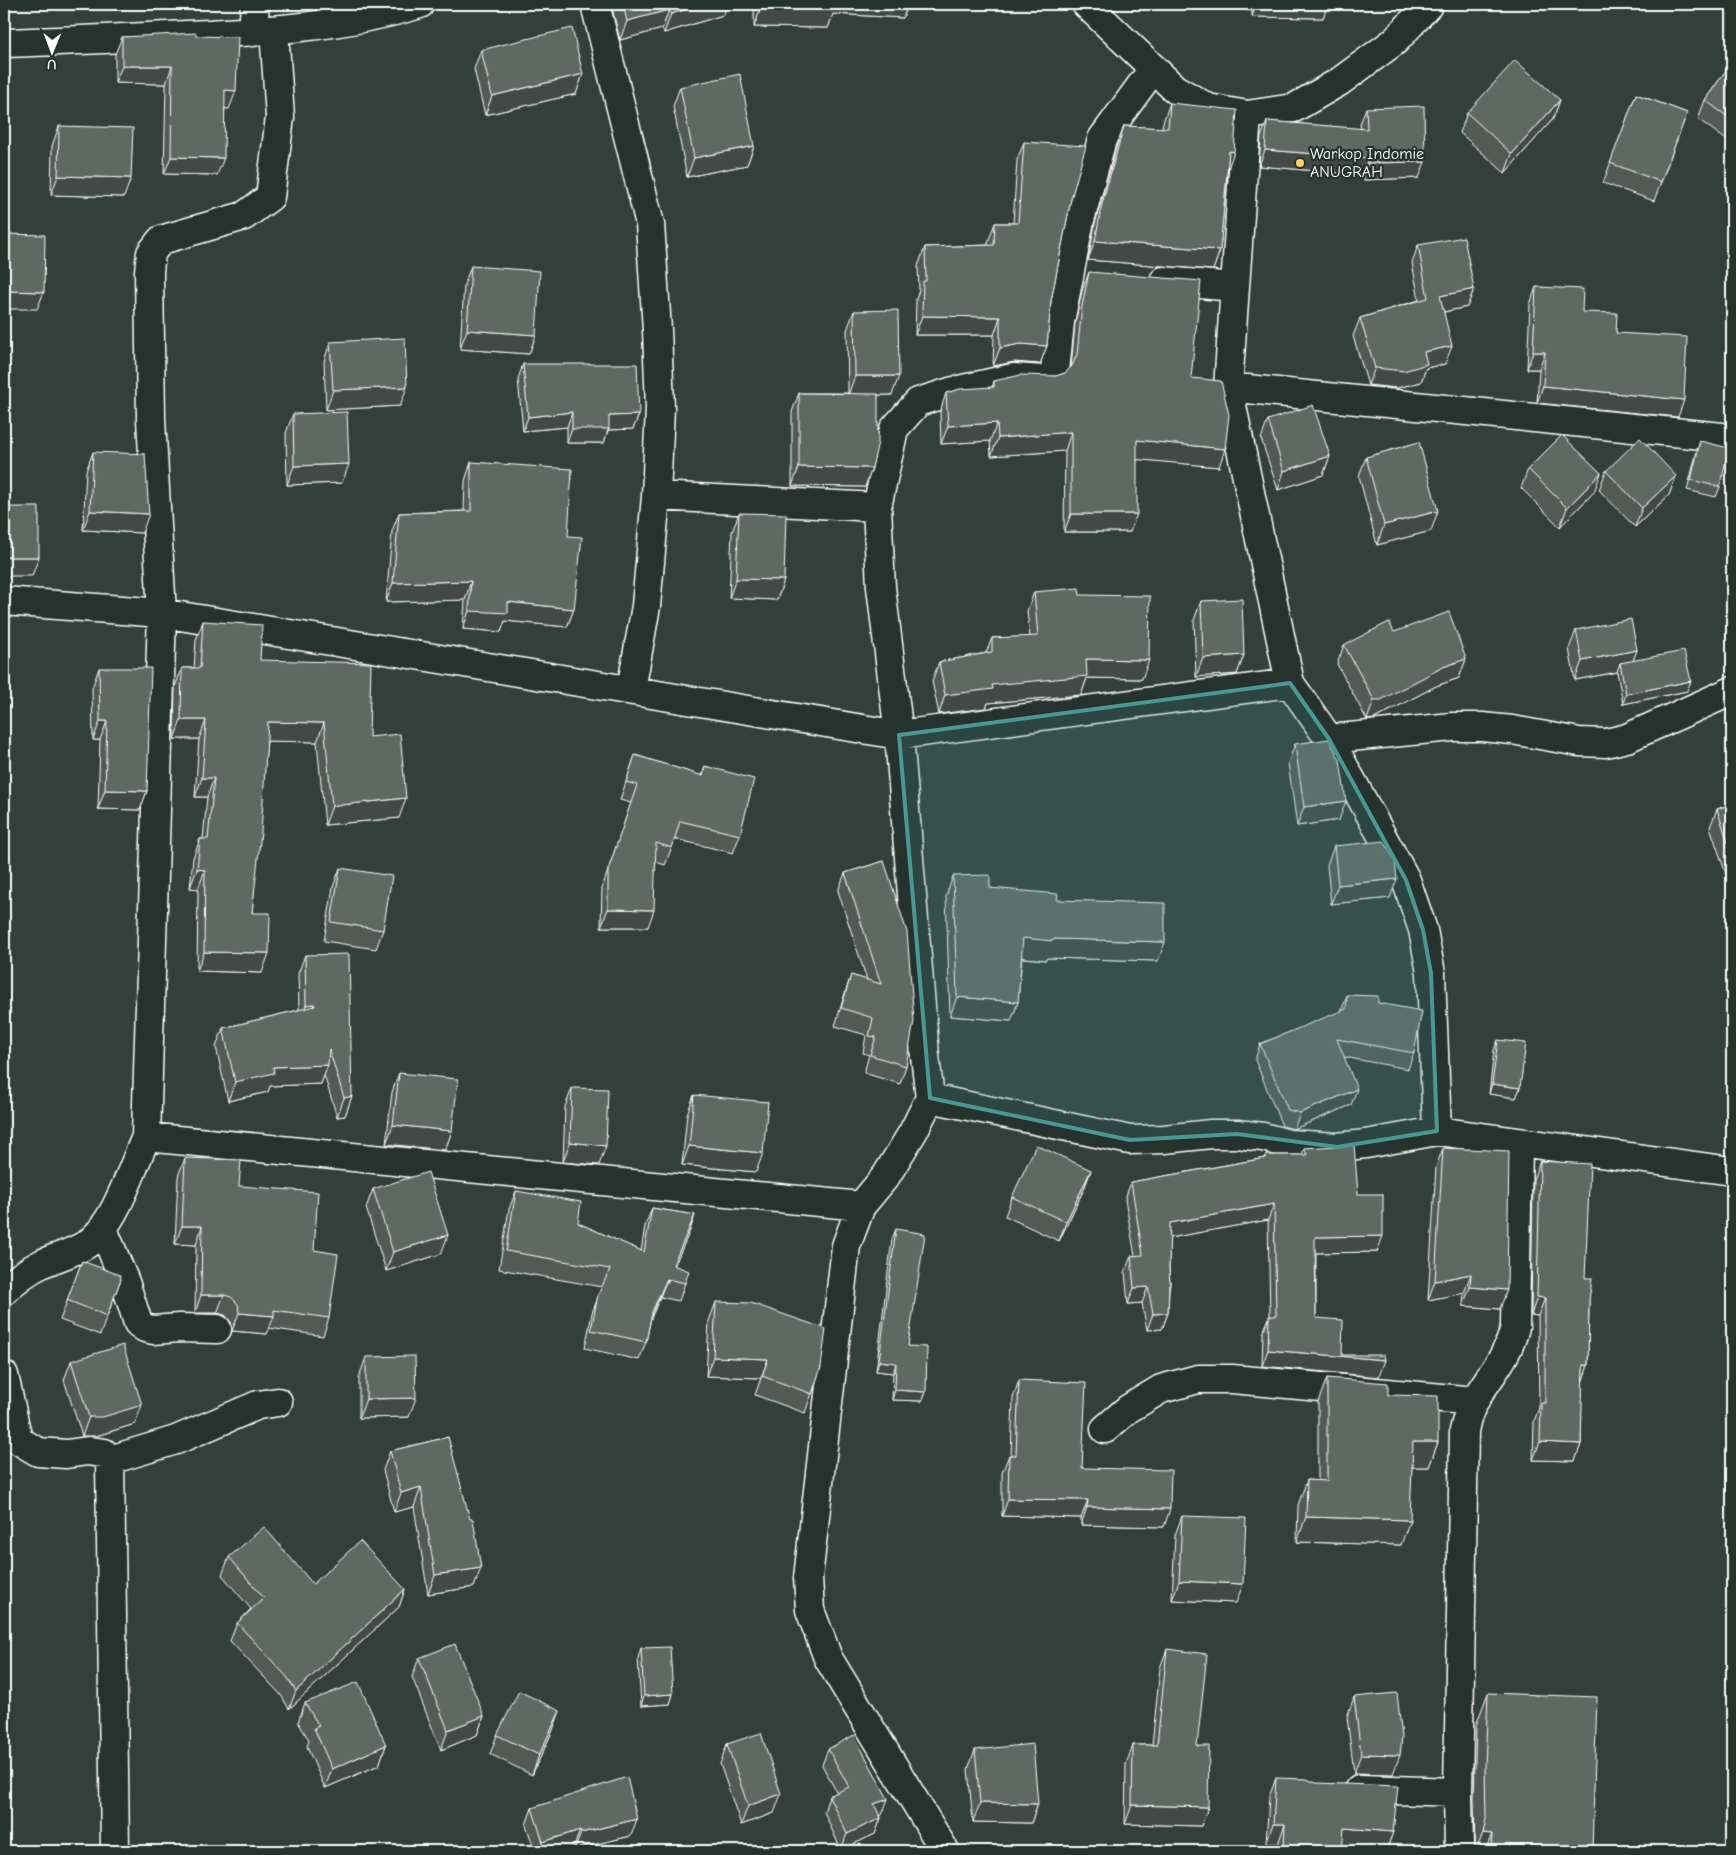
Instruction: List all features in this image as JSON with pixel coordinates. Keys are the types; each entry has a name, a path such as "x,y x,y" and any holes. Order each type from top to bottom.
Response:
{"street":[{"path":"4,1291 16,1279 40,1264 88,1244 103,1229 113,1213 146,1137 162,614 152,420 148,271 151,253 161,240 244,216 270,197 280,117 264,31 255,4"},
{"path":"4,43 264,31 321,26 420,4"},
{"path":"595,4 650,224 660,408 656,496 646,606 631,690"},
{"path":"1086,4 1175,89 1208,108 1247,115 1294,108 1339,82 1395,41 1429,4"},
{"path":"945,1851 828,1658 810,1610 808,1578 846,1246 861,1206 886,1176 913,1132 930,1098 898,735 881,587 877,508 894,429 918,402 950,392 1013,378 1044,380 1052,377 1055,371 1060,322 1080,275 1080,220 1102,139 1153,68"},
{"path":"1247,115 1228,387 1290,682 1329,739 1406,880 1423,930 1431,973 1437,1131"},
{"path":"1138,279 1235,287"},
{"path":"1228,387 1732,438"},
{"path":"656,496 877,508"},
{"path":"4,601 162,614 898,735 1290,682"},
{"path":"1329,739 1452,727 1482,727 1579,742 1606,743 1627,738 1732,691"},
{"path":"930,1098 1138,1140 1164,1140 1211,1134 1237,1134 1297,1144 1337,1147 1366,1144 1437,1131 1732,1171"},
{"path":"146,1137 861,1206"},
{"path":"1459,1851 1458,1792 1464,1431 1468,1414 1505,1356 1515,1327 1518,1142"},
{"path":"103,1229 125,1282 138,1323 145,1328 154,1330 179,1328 217,1329"},
{"path":"4,1375 18,1440 38,1452 66,1454 104,1453 110,1460 115,1851"},
{"path":"1105,1429 1128,1408 1161,1389 1198,1379 1242,1380 1475,1401"},
{"path":"110,1460 176,1440 258,1405 278,1402"},
{"path":"1339,1788 1458,1792"}],"highlighted area":[{"path":"1290,683 1329,739 1406,880 1423,930 1431,973 1437,1131 1337,1147 1237,1134 1130,1140 930,1098 899,735"}],"building":[{"path":"623,4 704,4 671,14 669,10 627,21"},
{"path":"761,4 835,4 835,8 761,8"},
{"path":"572,28 583,74 492,96 481,50"},
{"path":"196,33 196,36 238,37 236,91 225,90 224,158 171,157 172,66 122,66 122,37"},
{"path":"1515,60 1560,100 1512,154 1467,113"},
{"path":"1732,62 1732,120 1705,100"},
{"path":"740,74 754,146 694,158 680,87"},
{"path":"1636,94 1687,113 1661,182 1610,163"},
{"path":"1170,103 1237,110 1234,152 1229,151 1220,250 1095,241 1102,204 1124,126 1168,128"},
{"path":"1424,106 1425,162 1368,163 1368,158 1265,150 1267,121 1367,129 1366,108"},
{"path":"59,126 133,128 131,178 58,176"},
{"path":"1024,142 1086,146 1071,199 1051,301 1047,346 1020,344 1000,348 1000,317 922,316 923,281 926,281 925,247 994,245 995,223 1018,223"},
{"path":"4,234 45,235 44,292 4,291"},
{"path":"1464,237 1474,289 1440,296 1452,346 1424,352 1427,364 1404,371 1375,368 1360,318 1428,298 1418,245"},
{"path":"471,266 540,271 536,335 467,330"},
{"path":"1089,272 1201,281 1191,378 1221,381 1229,415 1225,449 1137,440 1137,514 1071,514 1071,432 998,438 997,423 948,426 946,393 960,389 994,387 994,381 1021,375 1056,376 1065,373 1072,366 1077,354 1082,306"},
{"path":"1536,287 1583,289 1582,312 1617,313 1616,333 1687,337 1684,400 1543,386 1545,352 1533,352"},
{"path":"898,310 899,376 855,376 854,311"},
{"path":"405,338 407,387 333,390 330,342"},
{"path":"523,364 637,364 639,415 609,416 609,429 572,429 572,412 528,417"},
{"path":"799,393 878,394 878,442 872,468 799,467"},
{"path":"1313,405 1330,456 1284,471 1268,420"},
{"path":"347,412 349,464 294,466 293,414"},
{"path":"1562,435 1601,473 1567,508 1528,469"},
{"path":"1640,438 1676,476 1642,508 1606,471"},
{"path":"1700,441 1729,448 1720,487 1691,480"},
{"path":"1419,442 1438,511 1384,525 1366,457"},
{"path":"93,452 145,454 149,514 90,511"},
{"path":"471,462 572,469 568,536 582,537 574,609 508,602 508,613 469,611 471,581 393,583 399,513 471,511"},
{"path":"4,507 39,507 39,557 4,557"},
{"path":"739,513 786,514 784,580 736,579"},
{"path":"1079,588 1080,595 1150,596 1149,660 1086,659 1087,676 992,685 993,689 945,695 939,662 992,652 992,638 1038,636 1034,592"},
{"path":"1242,599 1244,655 1203,658 1201,601"},
{"path":"1449,612 1466,659 1443,667 1381,700 1374,700 1344,645 1389,622 1394,632"},
{"path":"1631,619 1637,650 1582,661 1576,630"},
{"path":"203,621 262,625 260,660 371,663 369,737 400,734 406,798 332,806 324,723 268,722 261,832 252,913 270,913 269,953 204,952 205,870 197,869 200,839 208,839 214,778 202,778 206,720 181,720 182,668 200,668"},
{"path":"1684,651 1691,681 1626,694 1620,663"},
{"path":"99,668 151,668 147,791 105,790 107,721 100,721"},
{"path":"1329,739 1340,760 1346,801 1304,807 1295,744"},
{"path":"635,755 703,776 705,766 754,779 740,835 680,821 672,848 656,843 654,910 608,909 608,870 637,785 626,782"},
{"path":"1732,804 1732,855 1717,809"},
{"path":"1384,841 1395,860 1397,879 1338,885 1334,846"},
{"path":"884,861 907,932 914,1021 906,1066 870,1055 876,1037 869,1036 873,1018 841,1008 851,975 881,984 845,873"},
{"path":"340,868 392,876 383,930 331,922"},
{"path":"990,875 990,888 1058,894 1057,900 1165,903 1165,942 1054,939 1053,941 1023,938 1018,1002 957,997 953,876"},
{"path":"349,954 352,1096 344,1098 329,1049 328,1065 273,1067 274,1073 235,1082 223,1028 315,1006 314,1004 306,1005 305,955"},
{"path":"1347,995 1378,996 1378,1003 1422,1011 1414,1053 1337,1039 1357,1089 1300,1113 1288,1110 1260,1044 1346,1009"},
{"path":"1498,1040 1526,1043 1520,1088 1492,1084"},
{"path":"399,1073 458,1079 452,1131 393,1125"},
{"path":"572,1088 608,1089 606,1146 570,1142"},
{"path":"694,1095 768,1102 763,1153 689,1146"},
{"path":"1036,1145 1091,1170 1066,1222 1012,1197"},
{"path":"1354,1145 1358,1194 1383,1194 1383,1236 1315,1237 1316,1318 1343,1320 1342,1355 1384,1355 1385,1360 1268,1350 1269,1316 1276,1316 1274,1204 1170,1223 1168,1313 1153,1314 1148,1287 1134,1288 1131,1256 1143,1255 1131,1182 1266,1158 1266,1155 1307,1155 1304,1148"},
{"path":"1443,1148 1509,1151 1507,1290 1470,1287 1471,1274 1435,1281"},
{"path":"185,1158 241,1160 239,1186 318,1192 314,1250 338,1254 329,1318 274,1310 274,1316 239,1313 238,1304 231,1297 224,1295 201,1295 202,1226 182,1226"},
{"path":"1540,1161 1590,1164 1585,1278 1592,1278 1589,1301 1588,1365 1583,1365 1581,1444 1540,1442 1541,1403 1545,1403 1545,1298 1537,1297"},
{"path":"428,1172 448,1235 393,1252 373,1189"},
{"path":"516,1191 581,1202 578,1223 644,1252 652,1208 695,1215 673,1265 689,1271 685,1283 667,1279 652,1312 646,1342 591,1330 598,1295 610,1269 506,1251"},
{"path":"896,1229 925,1234 908,1346 927,1347 926,1392 895,1390 896,1363 879,1361"},
{"path":"82,1261 120,1275 121,1279 107,1316 67,1300"},
{"path":"716,1302 751,1303 826,1329 821,1367 812,1394 762,1376 768,1359 713,1357"},
{"path":"123,1345 142,1405 103,1417 89,1417 71,1361"},
{"path":"415,1356 416,1398 366,1399 366,1357"},
{"path":"1327,1378 1388,1383 1388,1395 1438,1396 1438,1442 1413,1442 1410,1520 1306,1517 1307,1480 1327,1481"},
{"path":"1019,1380 1086,1383 1082,1468 1171,1470 1170,1509 1087,1507 1088,1500 1008,1499 1009,1455 1016,1455"},
{"path":"448,1437 470,1519 473,1519 481,1568 435,1575 421,1487 401,1493 390,1451"},
{"path":"1182,1516 1246,1518 1243,1584 1179,1581"},
{"path":"264,1527 313,1584 360,1541 405,1589 296,1691 287,1677 237,1623 264,1598 229,1557"},
{"path":"455,1644 484,1716 448,1730 419,1658"},
{"path":"670,1647 673,1694 644,1696 641,1648"},
{"path":"1167,1649 1207,1654 1197,1746 1209,1746 1208,1807 1132,1805 1133,1745 1157,1745"},
{"path":"358,1682 386,1745 332,1769 314,1728 319,1726 305,1703"},
{"path":"519,1691 560,1711 539,1755 497,1735"},
{"path":"1397,1693 1402,1737 1400,1755 1361,1754 1354,1697"},
{"path":"1488,1693 1597,1697 1592,1851 1491,1851 1492,1834 1483,1833 1486,1819 1485,1767"},
{"path":"761,1733 781,1794 748,1806 727,1744"},
{"path":"854,1735 888,1799 874,1804 881,1818 847,1834 829,1796 849,1787 828,1749"},
{"path":"1033,1744 1038,1804 980,1803 975,1750"},
{"path":"627,1777 637,1819 581,1833 580,1830 543,1842 532,1808"},
{"path":"1276,1778 1307,1779 1316,1783 1398,1786 1393,1832 1344,1828 1342,1851 1284,1851 1285,1824 1273,1824"}],"place":[{"name":"Warkop Indomie ANUGRAH","path":"1300,163"}]}
